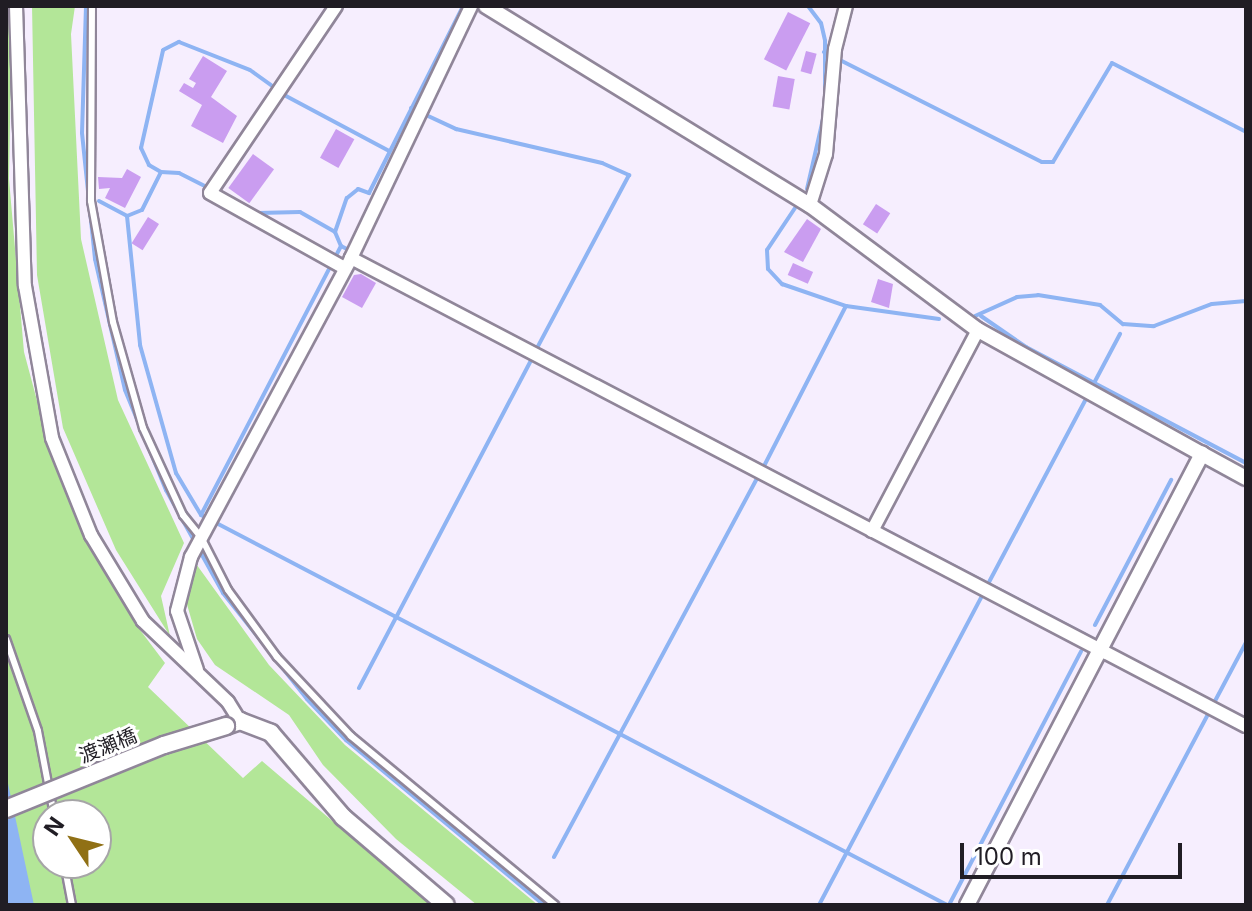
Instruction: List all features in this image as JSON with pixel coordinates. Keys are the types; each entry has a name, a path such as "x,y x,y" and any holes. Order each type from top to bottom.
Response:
{"main road":[{"name":"渡瀬橋","path":"6,809 164,745 233,724"},
{"path":"233,724 271,733 343,817 446,905"}],"street":[{"path":"16,6 25,286 52,438 91,535 124,592 164,645 198,671"},
{"path":"336,6 263,110 259,127 213,189 344,260 761,472 875,526 985,590 1246,726"},
{"path":"233,724 198,671 177,611 191,557 420,114 471,6"},
{"path":"486,6 810,205 978,330 1246,478"},
{"path":"810,205 826,154 835,49 846,6"},
{"path":"875,526 978,330"},
{"path":"967,905 1202,454"}],"lane":[{"path":"92,6 91,201 113,322 143,428 183,515 201,537 228,590 277,657 351,736 555,905"},
{"path":"6,639 38,731 51,799"},
{"path":"67,879 72,905"}],"green space":[{"path":"6,6 12,6 9,179 24,352 54,464 85,539 134,622 165,663 148,687 243,778 262,761 431,905 6,905"},
{"path":"32,6 75,6 71,34 81,239 118,400 184,543 161,596 170,636 116,550 63,428 37,275"},
{"path":"194,561 269,665 345,745 538,905 477,905 396,839 323,765 289,715 215,665 197,639 186,601"}],"water":[{"path":"6,774 34,905 6,905"}],"building":[{"path":"788,12 810,23 786,71 764,59"},
{"path":"806,51 817,54 811,74 801,71"},
{"path":"203,56 227,71 211,97 237,116 223,143 191,126 202,105 179,91 184,83 193,88 196,83 189,79"},
{"path":"778,76 795,79 789,109 773,107"},
{"path":"336,129 354,139 338,168 320,158"},
{"path":"253,154 274,169 249,203 228,188"},
{"path":"127,169 141,177 125,208 105,198 110,188 99,189 98,177 122,178"},
{"path":"876,204 890,213 877,233 863,224"},
{"path":"148,217 159,224 143,250 132,243"},
{"path":"807,219 821,229 803,262 784,252"},
{"path":"793,263 813,272 808,284 788,275"},
{"path":"361,274 376,283 362,308 342,297 354,275"},
{"path":"878,279 893,284 889,308 871,302"}],"waterway":[{"path":"86,6 82,133 95,259 125,390 166,490 223,593 307,699 346,740 544,905"},
{"path":"335,232 347,198 358,189 369,193 463,6"},
{"path":"808,6 821,23 825,41 825,102"},
{"path":"161,172 149,165 141,148 163,50 179,42 250,70 286,96 389,151"},
{"path":"824,52 1042,162 1053,162 1112,63 1246,132"},
{"path":"411,108 456,129 602,163 629,175 536,350"},
{"path":"807,189 824,115"},
{"path":"99,201 127,216 142,210 161,172 179,173 258,213 300,212 335,232 341,246 351,251"},
{"path":"795,208 767,250 768,269 782,284 846,306 939,319"},
{"path":"127,216 140,345 176,473 201,515"},
{"path":"341,246 201,515 947,905"},
{"path":"369,261 1086,635"},
{"path":"975,316 1017,297 1038,295 1100,305 1123,324 1154,326 1212,304 1246,301"},
{"path":"763,468 846,306"},
{"path":"981,316 1026,347 1246,463"},
{"path":"1093,385 1120,334"},
{"path":"359,688 532,358"},
{"path":"988,584 1086,399"},
{"path":"554,857 759,475"},
{"path":"1095,625 1171,480"},
{"path":"819,905 984,592"},
{"path":"1107,905 1246,642"},
{"path":"949,905 1081,651"},
{"path":"1117,652 1214,703"}]}
